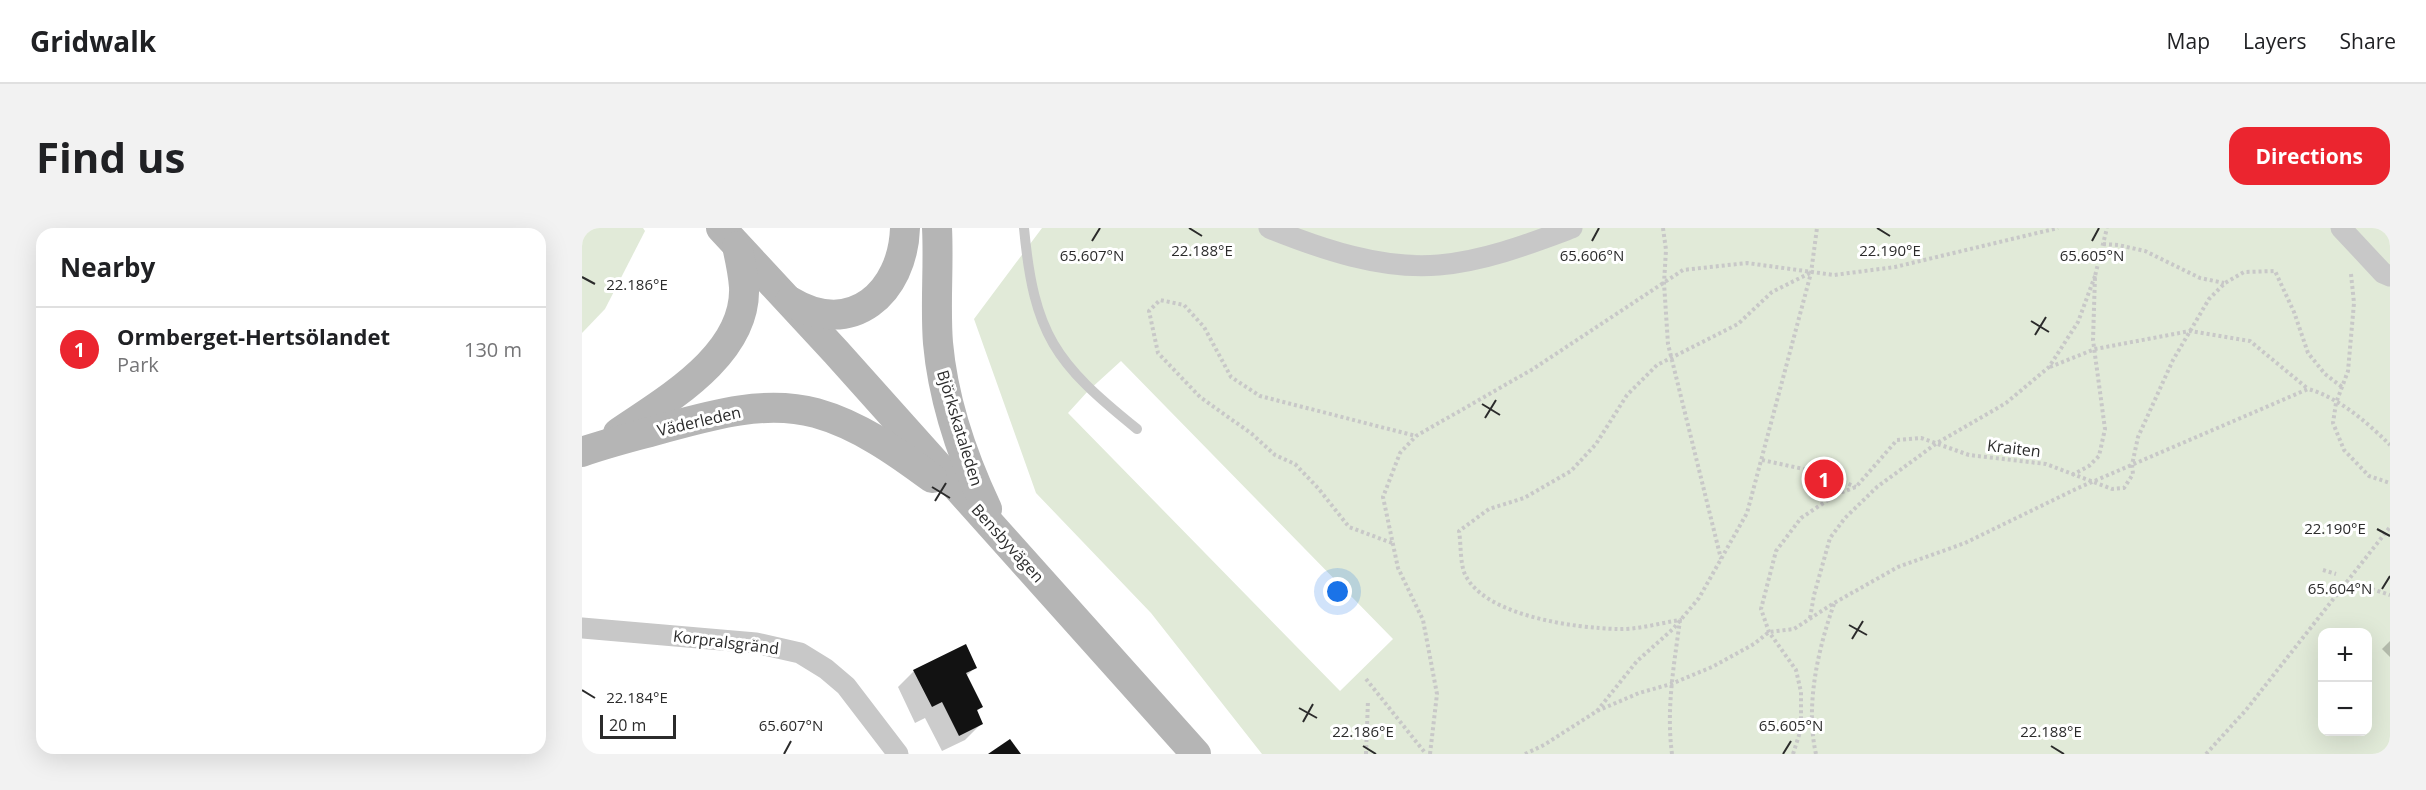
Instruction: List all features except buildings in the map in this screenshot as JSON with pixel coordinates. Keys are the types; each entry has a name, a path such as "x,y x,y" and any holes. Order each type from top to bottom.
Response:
{"main road":[{"path":"787,299 799,307 831,314 843,314 865,307 885,290 892,278 900,259 905,228"},
{"name":"Björkskataleden","path":"937,228 938,341 947,393 964,452 980,495 1011,547"},
{"name":"Bensbyvägen","path":"729,237 1196,754"},
{"name":"Väderleden","path":"589,449 689,384 714,360 729,338 741,313 744,288 729,237"},
{"name":"Väderleden","path":"589,449 714,414 763,409 787,409 816,413 885,444 931,477 1011,547"}],"street":[{"path":"1269,228 1338,252 1380,262 1420,265 1476,259 1572,228"},
{"path":"2341,228 2383,273 2390,276"},
{"name":"Korpralsgränd","path":"582,628 756,643 800,653 826,669 846,686 898,754"}],"lane":[{"path":"1024,228 1030,278 1039,315 1055,350 1072,373 1100,400 1137,429"}],"path":[{"path":"1663,228 1666,250 1664,283 1668,344 1721,560"},
{"path":"1597,711 1637,661 1674,629 1699,598 1747,513 1811,273 1817,228"},
{"path":"1428,754 1437,694 1423,620 1398,568 1383,497 1400,453 1416,436 1533,369 1683,270 1747,263 1834,275 1895,267 2058,228"},
{"path":"1810,619 1814,594 1830,538 1845,518 1877,488 1937,443 2006,403 2049,367 2078,322 2095,276 2108,228"},
{"path":"2103,244 2145,251 2200,278 2225,283"},
{"path":"2358,248 2351,270 2354,303 2348,372 2336,403 2334,423 2344,450 2369,476 2390,483"},
{"name":"Kraiten","path":"1793,754 1801,729 1801,692 1796,670 1769,632 1761,609 1776,551 1801,518 1837,494 1856,487 1897,440 1921,438 1969,455 2046,464 2072,476 2112,489 2124,488 2133,474 2132,465 2138,437 2173,360 2209,299 2225,283 2244,272 2275,271 2294,312 2308,353 2325,374 2342,387"},
{"path":"1680,620 1619,629 1540,619 1510,611 1480,593 1465,572 1460,531 1489,509 1524,498 1571,471 1596,444 1627,395 1657,365 1738,324 1772,292 1811,273"},
{"path":"2072,476 2089,466 2099,456 2105,429 2095,349 2095,276"},
{"path":"1393,543 1348,527 1318,488 1295,465 1275,455 1252,434 1200,397 1158,353 1149,311 1160,300 1184,305 1204,327 1231,376 1260,396 1416,436"},
{"path":"2049,367 2095,349 2190,331 2250,341 2308,389 2320,392 2373,428 2390,445"},
{"path":"1525,754 1544,745 1597,711 1639,693 1671,684 1712,667 1754,644 1769,632 1794,630 1834,603 1898,567 1965,543 2092,482 2308,389"},
{"path":"1762,460 1822,473 1856,487"},
{"path":"2206,754 2246,710 2390,527"},
{"path":"2323,570 2336,574"},
{"path":"2366,587 2390,595"},
{"path":"1816,754 1811,726 1816,674 1826,626 1834,603"},
{"path":"1672,754 1671,684 1680,620"},
{"path":"1366,679 1428,754"},
{"path":"1366,754 1368,700"}],"green space":[{"path":"582,228 643,228 645,231 605,309 582,333"},
{"path":"1042,228 2390,228 2390,754 1262,754 1151,613 1036,493 974,319","holes":["1121,361 1393,639 1340,691 1068,413"]}],"place":[{"name":"Ormberget-Hertsölandet","path":"1824,479"}]}
